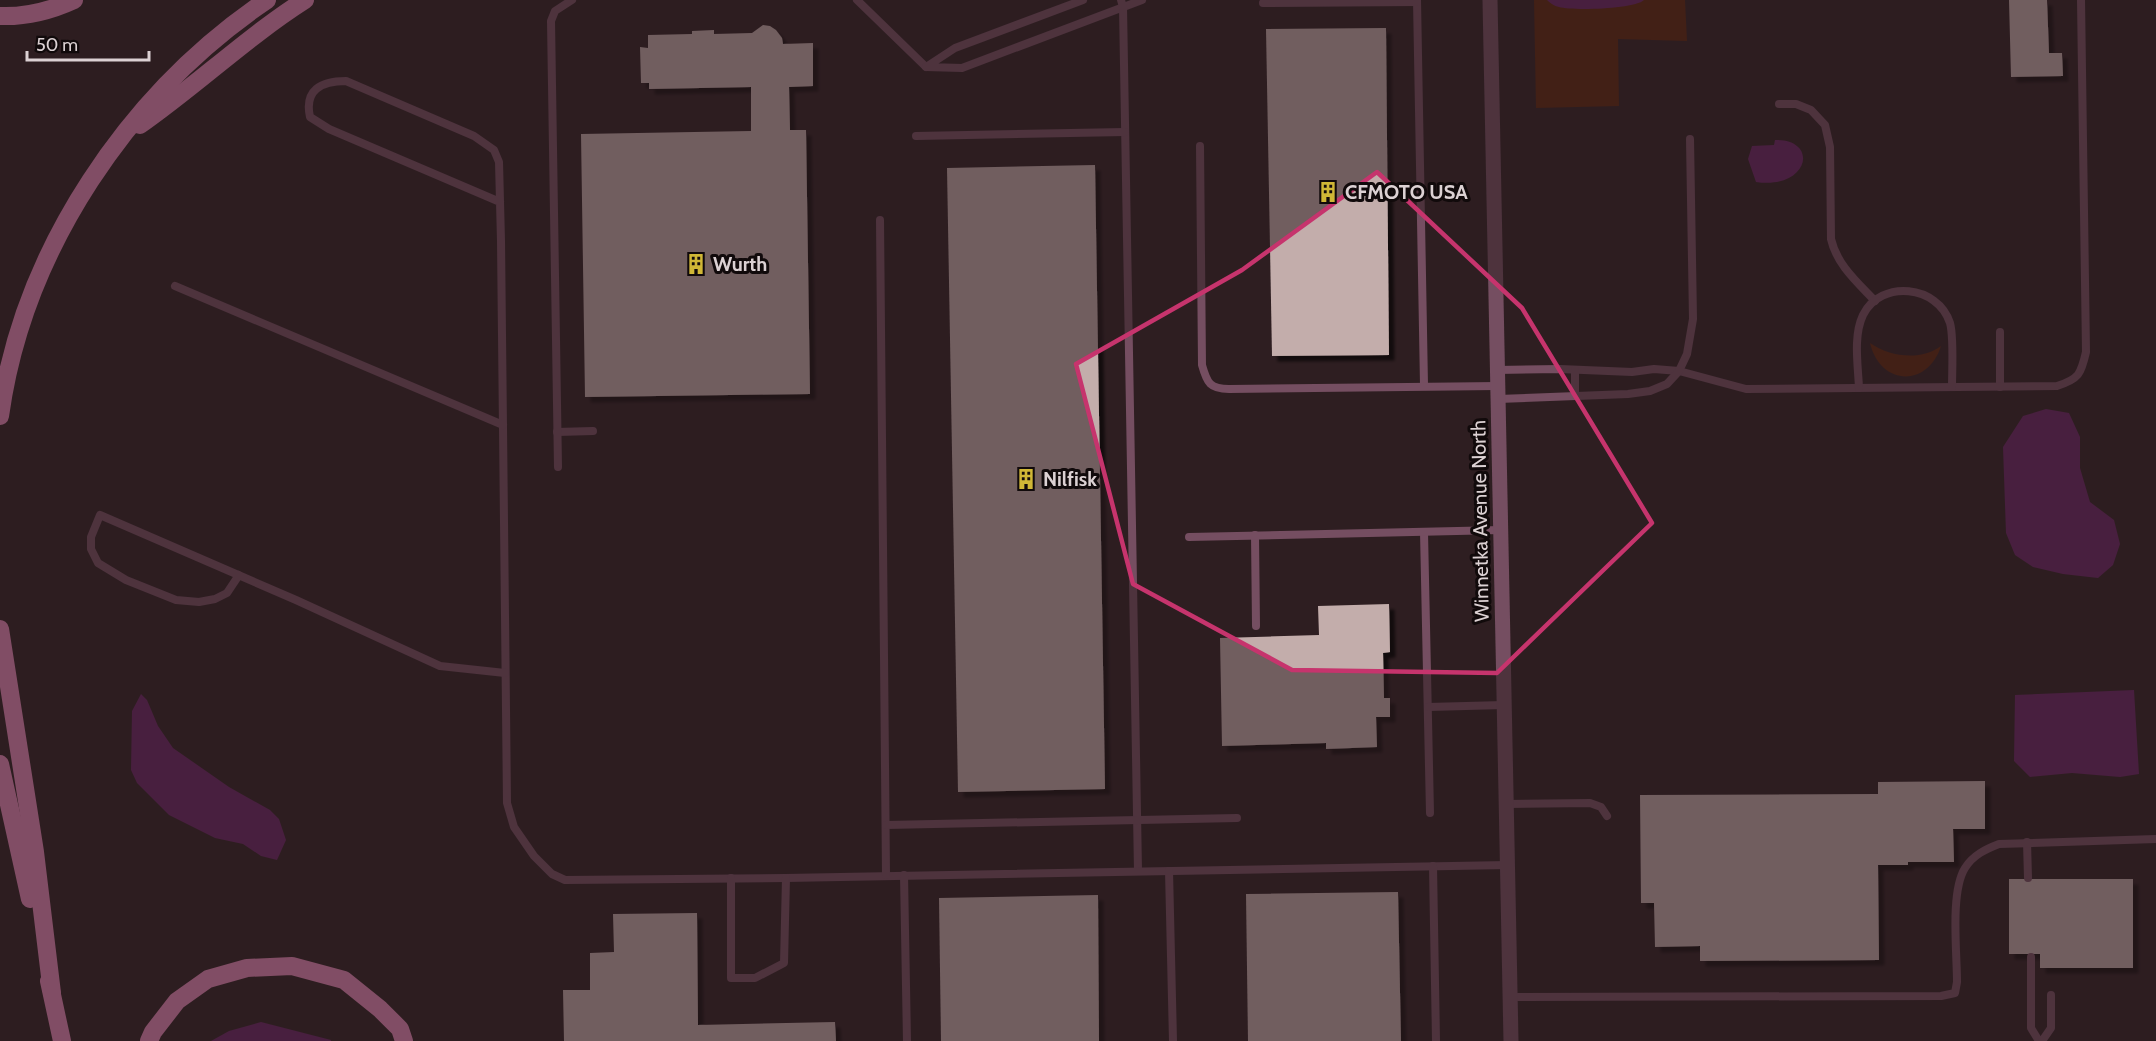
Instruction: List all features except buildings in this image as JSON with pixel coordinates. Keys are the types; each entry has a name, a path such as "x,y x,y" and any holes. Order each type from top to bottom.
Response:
{"highway":[{"path":"0,16 41,12 75,0"},
{"path":"0,416 17,342 43,269 72,208 105,157 152,100 187,64 267,0"},
{"path":"121,137 162,109 249,40 305,0"},
{"path":"0,629 35,852 52,993"},
{"path":"0,764 62,1041"},
{"path":"149,1041 153,1032 177,1001 208,979 247,968 292,966 344,980 380,1009 400,1029 404,1041"}],"street":[{"name":"Winnetka Avenue North","path":"1490,0 1511,1041"}],"lane":[{"path":"558,467 551,21 555,11 572,0"},
{"path":"857,0 926,68 962,68 1122,4 1142,0"},
{"path":"926,68 955,48 1083,0"},
{"path":"1498,385 1575,370 1632,372 1654,369 1679,371 1746,389 2057,386 2074,381 2083,369 2086,352 2081,0"},
{"path":"1263,3 1417,1 1424,386"},
{"path":"1122,4 1138,871"},
{"path":"500,202 329,129 310,117 307,104 312,92 333,81 346,81 474,136 494,150 499,162 500,202 503,425 507,803 514,827 534,856 552,874 565,880 786,878 1508,865"},
{"path":"1779,104 1796,104 1811,110 1825,125 1830,147 1831,239 1834,252 1840,262 1875,301"},
{"path":"916,136 1125,132"},
{"path":"1200,146 1202,365 1206,381 1218,389 1498,385 1575,396 1650,391 1667,384 1679,371 1687,354 1693,319 1690,139"},
{"path":"880,220 886,875"},
{"path":"175,286 503,425"},
{"path":"1859,388 1858,328 1864,313 1875,301 1889,293 1905,290 1920,293 1934,300 1944,311 1950,324 1952,387"},
{"path":"2000,332 2000,387"},
{"path":"1575,370 1575,396"},
{"path":"557,432 593,431"},
{"path":"239,575 227,593 215,599 199,602 176,600 126,580 98,563 91,549 91,537 100,515 239,575 440,666 505,673"},
{"path":"1189,537 1501,530"},
{"path":"1424,532 1430,813"},
{"path":"1255,535 1256,626"},
{"path":"1428,707 1504,705"},
{"path":"1506,804 1590,803 1601,807 1606,816"},
{"path":"886,825 1237,818"},
{"path":"1510,997 1941,996 1955,993 1957,889 1966,867 1980,853 1999,844 2156,839"},
{"path":"2027,842 2028,878"},
{"path":"1433,866 1436,1041"},
{"path":"1169,870 1173,1041"},
{"path":"904,875 907,1041"},
{"path":"731,878 731,978 755,978 784,963 786,878"},
{"path":"2031,957 2031,1028 2041,1041 2051,1028 2051,995"}],"highlighted area":[{"path":"1377,172 1522,308 1652,523 1497,673 1292,670 1133,584 1076,364 1242,270"}],"shaded area":[{"path":"1534,0 1685,0 1687,41 1618,39 1619,106 1536,108"},
{"path":"1547,0 1644,0 1617,7 1590,9 1559,7"},
{"path":"1775,140 1789,142 1798,147 1803,155 1802,164 1797,172 1788,179 1756,182 1748,159 1752,146 1774,145"},
{"path":"1870,343 1896,354 1906,355 1924,354 1941,346 1935,360 1926,369 1915,375 1904,376 1893,374 1883,368 1875,357"},
{"path":"2046,409 2069,413 2080,437 2080,468 2090,502 2114,520 2120,544 2113,565 2098,578 2063,574 2033,567 2015,555 2006,533 2003,447 2023,416"},
{"path":"2134,690 2139,774 2120,777 2072,773 2030,777 2014,761 2015,695"},
{"path":"141,694 147,700 158,726 173,748 229,787 270,810 279,819 286,840 277,860 261,856 243,844 215,838 169,815 137,783 131,770 132,711"},
{"path":"261,1022 331,1041 211,1041 229,1031"}],"place":[{"name":"CFMOTO USA","path":"1328,192"},
{"name":"Wurth","path":"696,264"},
{"name":"Nilfisk","path":"1026,479"}]}
